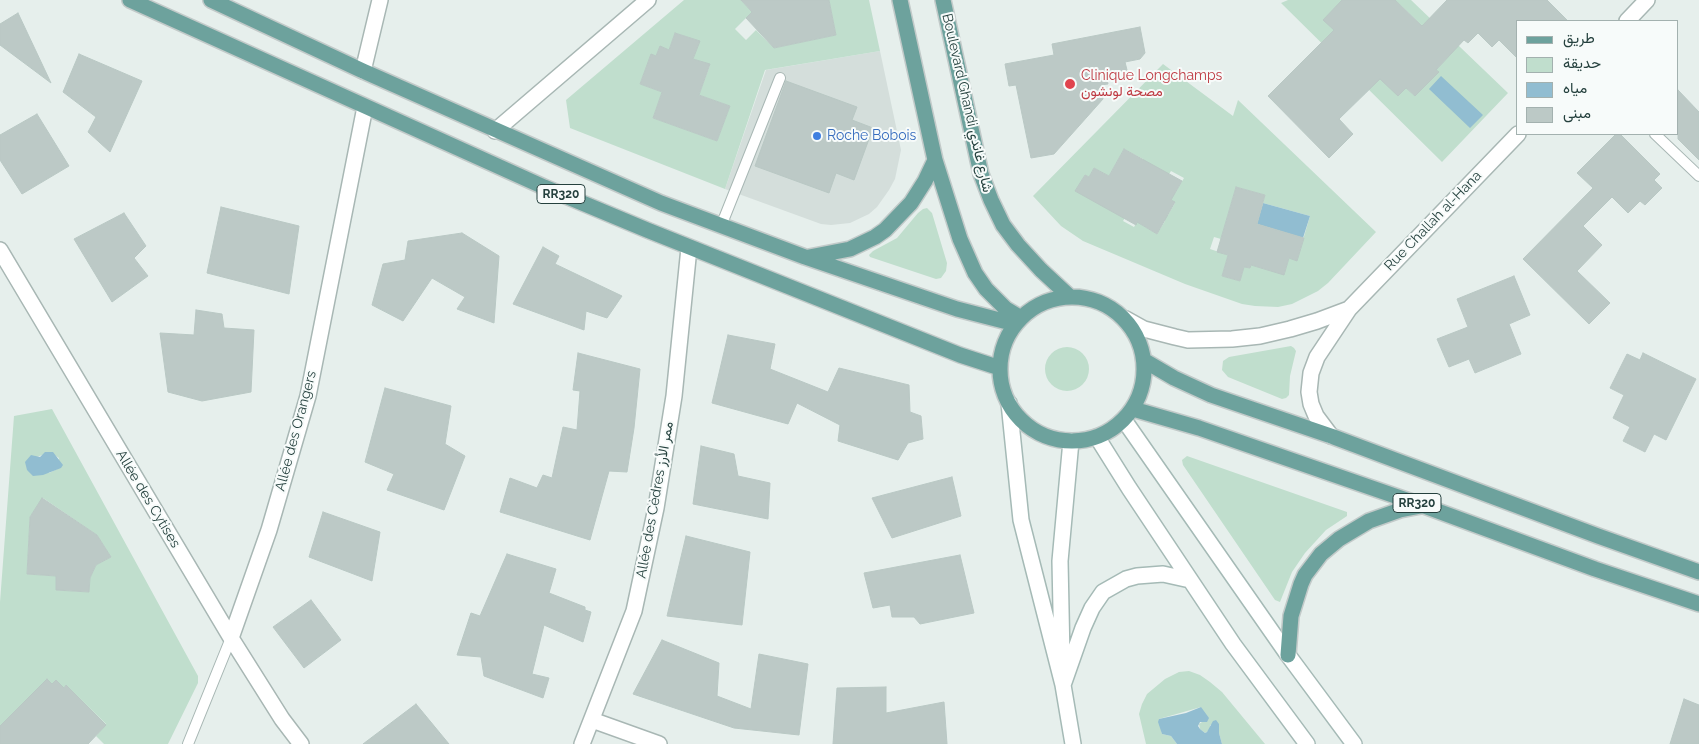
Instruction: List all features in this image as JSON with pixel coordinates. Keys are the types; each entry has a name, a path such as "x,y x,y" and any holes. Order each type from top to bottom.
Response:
{"main road":[{"name":"RR320","path":"130,0 365,107 689,248 960,355 1000,368"},
{"name":"RR320","path":"211,0 363,71 661,203 805,257 957,309 1018,321"},
{"path":"900,0 935,160 960,239 975,273 996,300 1018,321"},
{"name":"Boulevard Ghandi شارع غاندي","path":"943,0 981,174 990,200 1003,225 1018,245 1069,296"},
{"path":"805,257 850,249 885,230 911,203 925,181 935,160"},
{"path":"1069,296 1090,298 1109,307 1126,320 1138,338 1145,361 1143,386 1129,415 1112,430 1084,441 1052,438 1034,430 1020,418 1009,403 1002,386 1000,368 1004,345 1018,321 1037,305 1069,296"},
{"name":"RR320","path":"1145,361 1211,396 1330,436 1699,572"},
{"name":"RR320","path":"1129,415 1199,428 1424,506 1595,569 1699,604"},
{"path":"1288,654 1292,616 1301,584 1305,575 1321,554 1339,539 1369,521 1400,510 1424,506"}],"street":[{"path":"363,71 380,0"},
{"path":"495,130 648,0"},
{"path":"1628,20 1648,0"},
{"name":"Allée des Orangers","path":"231,638 269,530 308,396 365,107"},
{"name":"Rue Challah al-Hana","path":"1330,436 1316,416 1309,392 1311,373 1317,357 1349,309 1517,135"},
{"name":"Allée des Cèdres ممر الأرز","path":"582,744 634,611 656,508 674,396 689,248"},
{"name":"Allée des Cytises","path":"0,250 231,638 282,719 301,744"},
{"path":"1126,320 1162,335 1182,338 1232,339 1260,336 1290,329 1349,309"},
{"path":"1009,403 1021,520 1063,685 1073,744"},
{"path":"1129,415 1288,654 1354,744"},
{"path":"1097,437 1233,644 1307,744"},
{"path":"1063,685 1060,561 1071,441"},
{"path":"1063,685 1083,628 1092,608 1103,592 1126,579 1138,576 1163,574 1190,580"},
{"path":"592,720 659,744"}],"lane":[{"path":"722,226 780,78"},
{"path":"1656,135 1699,176"},
{"name":"Allée des Orangers","path":"188,744 231,638"}],"shaded area":[{"path":"880,51 901,150 895,179 877,207 869,214 850,223 821,224 725,189 766,70"}],"green space":[{"path":"684,0 741,0 752,12 735,29 746,40 756,30 774,48 836,35 829,0 869,0 880,51 765,70 725,189 570,128 566,100","holes":["675,33 699,41 693,59 710,65 699,95 730,106 717,141 653,118 662,92 640,84 651,55 656,56 660,47 669,50"]},
{"path":"1288,0 1342,0 1406,88 1415,96 1438,72 1436,70 1451,53 1395,0 1411,0 1508,93 1442,162 1281,3"},
{"path":"1163,64 1233,116 1238,100 1376,232 1328,283 1318,291 1292,304 1278,307 1255,306 1242,304 1185,284 1083,241 1061,226 1033,196","holes":["1124,149 1143,159 1140,165 1166,179 1171,171 1184,178 1175,193 1171,192 1168,198 1175,203 1168,215 1165,213 1165,221 1157,234 1142,225 1138,220 1134,227 1123,221 1132,206 1076,191 1085,175 1089,177 1094,168 1109,176","1236,187 1265,195 1263,203 1310,216 1297,260 1289,258 1284,274 1251,265 1250,268 1244,267 1240,281 1222,276 1228,255 1210,249 1214,237 1221,239"]},
{"path":"927,208 932,213 947,263 946,271 941,278 936,279 870,257 869,255 873,251 897,238 918,213"},
{"path":"1291,346 1296,351 1290,376 1289,395 1286,398 1282,399 1228,377 1222,370 1223,361 1229,357"},
{"path":"1067,347 1079,351 1085,357 1089,369 1085,381 1079,387 1067,391 1055,387 1049,381 1045,369 1049,357 1055,351"},
{"path":"52,409 198,676 198,683 168,744 104,744 96,736 106,724 66,685 64,688 56,680 52,684 47,679 0,726 0,602 14,416","holes":["50,452 59,458 57,469 49,473 37,457","43,498 97,535 111,557 96,565 90,578 89,592 56,590 56,576 27,574 30,517"]},
{"path":"1187,456 1347,512 1347,516 1326,530 1305,553 1292,572 1280,602 1275,600 1183,465 1182,460"},
{"path":"1189,671 1200,675 1222,692 1265,744 1222,744 1219,724 1210,725 1210,730 1205,733 1200,729 1199,724 1202,722 1201,707 1159,719 1162,734 1171,736 1177,744 1146,744 1139,714 1147,694 1165,679 1179,672"}],"water":[{"path":"1441,76 1483,115 1470,128 1429,89"},
{"path":"1263,203 1310,216 1303,238 1257,224"},
{"path":"45,452 53,452 63,465 61,468 43,475 33,476 27,470 25,462 31,455 40,457"},
{"path":"1201,707 1209,718 1207,722 1200,722 1198,726 1205,733 1213,721 1216,720 1219,724 1222,744 1177,744 1171,736 1162,734 1158,722 1159,719 1186,713"}],"building":[{"path":"741,0 829,0 836,35 774,48 746,18 752,12"},
{"path":"1342,0 1395,0 1422,26 1447,0 1547,0 1567,20 1516,20 1516,57 1499,40 1492,47 1478,33 1468,43 1464,40 1436,70 1439,72 1415,96 1406,88 1398,96 1380,79 1339,119 1353,134 1329,158 1268,96 1334,30 1323,20"},
{"path":"18,13 51,83 0,45 0,24"},
{"path":"1140,27 1145,53 1140,59 1125,62 1127,70 1106,74 1108,84 1101,85 1103,99 1054,154 1031,158 1016,85 1009,86 1005,64 1054,55 1052,44"},
{"path":"675,33 700,41 693,59 710,64 699,95 730,106 717,141 653,118 662,92 640,84 651,54 656,56 660,46 669,50"},
{"path":"79,54 142,81 110,152 88,132 96,117 63,92"},
{"path":"786,81 857,107 852,120 873,128 854,180 836,173 829,193 755,166"},
{"path":"1679,91 1699,112 1699,160 1678,139"},
{"path":"37,114 69,166 22,194 0,160 0,135"},
{"path":"1615,135 1621,135 1660,174 1654,180 1662,188 1645,205 1640,201 1628,213 1612,197 1583,226 1602,245 1577,271 1610,303 1589,324 1523,259 1593,188 1577,173"},
{"path":"1124,149 1182,181 1171,200 1175,202 1157,234 1137,222 1136,225 1075,191 1085,175 1089,177 1094,168 1109,176"},
{"path":"1236,187 1265,195 1257,224 1304,238 1297,261 1289,258 1284,275 1251,265 1250,268 1244,267 1240,281 1222,276 1228,255 1217,252"},
{"path":"221,207 299,226 289,294 207,273"},
{"path":"124,213 146,246 134,258 148,276 112,302 74,239"},
{"path":"462,233 499,256 494,323 457,309 465,297 432,278 403,321 372,305 383,264 405,260 408,241"},
{"path":"543,247 559,256 555,264 622,296 607,318 586,311 584,330 513,304"},
{"path":"1514,276 1530,315 1509,324 1521,354 1475,373 1469,359 1449,367 1437,339 1468,327 1457,299"},
{"path":"196,310 222,314 224,328 254,330 251,392 202,401 168,392 160,333 194,335"},
{"path":"728,335 775,344 770,369 828,392 839,368 909,385 910,412 921,416 923,439 908,443 898,460 838,441 840,425 797,403 788,424 712,403"},
{"path":"578,353 640,369 627,472 609,471 590,540 500,512 510,478 537,488 543,475 552,478 563,427 577,430 580,391 573,390"},
{"path":"1643,353 1696,379 1666,440 1654,434 1645,452 1623,441 1630,427 1613,418 1624,395 1610,388 1627,354 1640,360"},
{"path":"385,388 451,406 445,444 465,456 444,510 387,490 394,474 365,462"},
{"path":"701,446 734,454 738,476 770,483 768,519 693,504"},
{"path":"952,477 961,516 892,538 872,498"},
{"path":"42,498 97,535 111,557 96,565 90,578 89,592 56,590 56,576 27,574 30,517"},
{"path":"323,512 380,532 372,581 309,557"},
{"path":"686,536 750,552 742,625 667,616"},
{"path":"507,554 556,569 549,593 585,607 585,610 591,612 583,642 544,625 532,674 549,678 543,698 484,676 481,657 457,655 471,613 480,616"},
{"path":"960,555 974,613 920,624 914,617 892,617 890,605 873,608 864,573"},
{"path":"311,600 341,640 304,668 273,627"},
{"path":"662,640 719,663 717,696 751,709 759,654 808,664 799,735 734,728 633,694"},
{"path":"47,679 52,684 56,680 64,688 66,685 106,725 88,744 0,744 0,726"},
{"path":"886,687 886,713 944,702 947,744 833,744 837,688"},
{"path":"1684,699 1699,705 1699,744 1670,744"},
{"path":"416,704 449,744 363,744"}],"place":[{"name":"Clinique Longchamps مصحة لونشون","path":"1070,84"},
{"name":"Roche Bobois","path":"817,136"}]}
